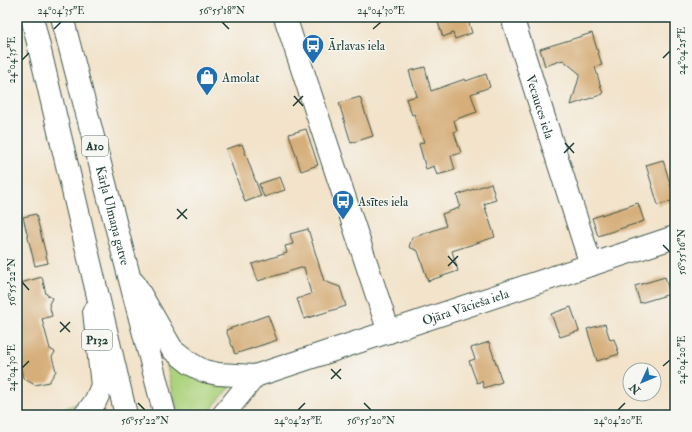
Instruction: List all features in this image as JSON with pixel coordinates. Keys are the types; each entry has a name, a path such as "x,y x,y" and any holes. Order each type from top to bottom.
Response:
{"main road":[{"name":"A10","path":"32,17 126,415"},
{"name":"Kārļa Ulmaņa gatve","path":"62,17 165,415"},
{"path":"285,17 389,332"},
{"name":"Vecauces iela","path":"512,17 591,265"},
{"name":"Ojāra Vācieša iela","path":"128,272 172,348 191,364 204,371 218,374 255,376 675,237"},
{"name":"P132","path":"85,415 95,402 102,386 89,260"},
{"path":"223,415 255,376"}],"green space":[{"path":"165,357 192,377 208,383 231,387 215,404 209,415 178,415"},
{"path":"88,399 74,415 46,415 71,406"}],"building":[{"path":"436,17 467,17 472,33 455,39 453,33 443,37"},
{"path":"592,33 602,65 595,67 603,94 571,105 580,74 563,60 545,66 540,49"},
{"path":"425,67 431,91 465,79 466,81 486,74 490,87 471,94 477,112 454,120 457,131 454,132 461,153 451,156 455,170 437,175 434,166 426,169 419,144 424,142 414,114 412,115 406,99 417,96 409,71"},
{"path":"360,97 373,136 351,143 339,103"},
{"path":"306,129 318,165 301,171 289,134"},
{"path":"242,144 261,196 245,202 226,149"},
{"path":"663,160 675,200 658,205 646,165"},
{"path":"280,177 285,190 264,197 259,184"},
{"path":"491,183 496,200 484,204 495,237 452,251 458,271 428,281 418,251 409,247 412,238 446,226 442,214 459,208 460,206 457,195"},
{"path":"638,203 644,221 598,236 592,218"},
{"path":"36,214 48,263 35,266 23,217"},
{"path":"308,229 324,281 340,287 346,306 304,319 297,299 311,294 304,267 258,281 252,264 287,253 285,246 293,244 290,234"},
{"path":"42,277 46,294 52,298 49,304 52,316 42,319 50,349 55,352 52,357 56,371 49,382 35,385 23,378 17,353 17,284"},
{"path":"665,277 670,294 640,303 635,286"},
{"path":"571,307 579,331 560,337 551,314"},
{"path":"268,315 277,340 235,354 226,330"},
{"path":"605,324 610,340 614,339 619,354 597,361 587,329"},
{"path":"489,342 502,382 484,388 482,381 477,383 469,361 475,359 471,348"}],"place":[{"name":"Ārlavas iela","path":"313,64"},
{"name":"Amolat","path":"207,96"},
{"name":"Asītes iela","path":"343,220"}]}
